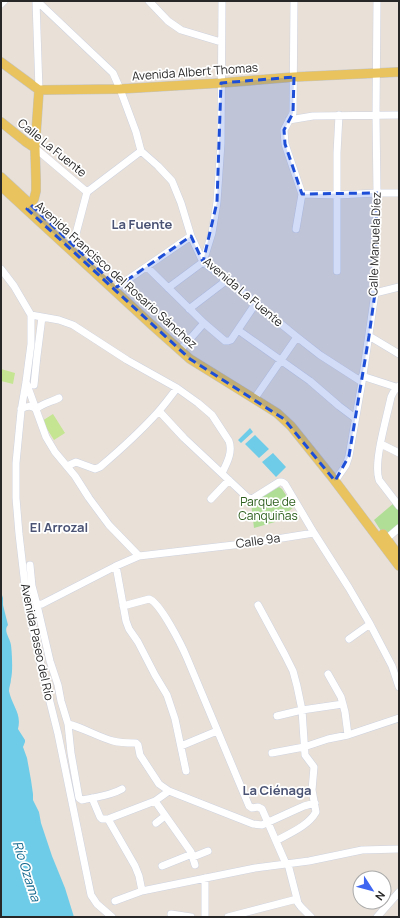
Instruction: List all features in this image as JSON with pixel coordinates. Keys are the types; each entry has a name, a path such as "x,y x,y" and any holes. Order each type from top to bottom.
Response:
{"main road":[{"path":"1,62 39,90 35,148 36,191 34,199 29,207"},
{"name":"Avenida Albert Thomas","path":"39,90 120,89 294,77 399,72"},
{"name":"Calle La Fuente","path":"1,122 35,148"},
{"name":"Avenida Francisco del Rosario Sánchez","path":"1,177 29,207 153,326 190,359 262,403 284,419 337,479 399,556"},
{"name":"Avenida Francisco del Rosario Sánchez","path":"1,186 29,207 73,245 174,340 202,362 274,405 292,420 300,428 399,566"}],"street":[{"path":"1,4 4,1"},
{"path":"37,1 113,73 136,132 141,151 87,192 73,245"},
{"path":"37,1 39,90"},
{"path":"149,1 168,21 181,30 221,42"},
{"path":"168,288 202,262 212,233 217,202 221,143 222,1"},
{"path":"294,1 293,113 284,130 285,144 302,194 296,229"},
{"name":"Calle Manuela Díez","path":"337,479 346,465 349,456 375,293 377,193 377,1"},
{"path":"289,120 313,116 399,115"},
{"path":"337,271 337,153 339,116"},
{"name":"Calle La Fuente","path":"35,148 87,192"},
{"name":"Avenida La Fuente","path":"141,151 172,181 181,203 191,236 202,262 227,280 320,355 362,379"},
{"path":"302,194 337,195 399,193"},
{"path":"117,287 191,236"},
{"path":"147,266 189,309 225,341 231,340 256,303"},
{"path":"1,269 14,286 31,315 59,320 73,325 127,360 177,388 212,415 229,441 230,446 230,454 222,473"},
{"path":"189,309 227,280"},
{"path":"375,293 399,287"},
{"name":"Avenida Paseo del Río","path":"31,315 31,344 21,409 16,463 16,498 27,603 58,734 91,895 97,904 112,917"},
{"path":"34,385 42,317"},
{"path":"183,347 204,323"},
{"path":"238,330 310,381 355,418"},
{"path":"369,336 399,354"},
{"path":"257,395 297,337"},
{"path":"362,379 399,387"},
{"path":"26,382 46,437 55,452 75,476 109,525 139,556"},
{"path":"399,387 394,391 391,397 381,444 377,474 379,480 399,506"},
{"path":"67,466 76,462 95,469 100,467 129,442 159,411 177,388"},
{"path":"36,409 41,404 59,398"},
{"path":"21,409 29,406 36,409"},
{"path":"159,411 190,443 250,499 279,482 285,484 370,624 392,666 399,687"},
{"path":"381,444 399,453"},
{"path":"211,499 229,480"},
{"path":"386,539 399,528"},
{"name":"Calle 9a","path":"37,605 42,604 116,566 139,556 251,543 314,533"},
{"path":"30,565 32,586 50,661 68,724 71,753 80,800 112,794 122,789"},
{"path":"116,566 126,621 129,629 138,642 167,695 176,719 186,771"},
{"path":"124,606 149,599 153,600 180,641 249,806 252,808 258,807 262,809 287,864 297,899 301,907 311,917"},
{"path":"258,605 293,672 302,710 305,755 314,767 312,790 316,812 310,820 301,827 276,841"},
{"path":"349,639 370,624"},
{"path":"328,674 341,697 345,712 348,735"},
{"path":"277,716 289,712 343,704"},
{"path":"272,753 304,747 328,738 348,735 399,718"},
{"path":"68,724 114,742 137,744 140,755 163,787 169,791 253,824 262,825 268,823 300,808 315,803"},
{"path":"181,746 217,731"},
{"path":"92,798 100,817 108,820 155,801 169,791"},
{"path":"155,801 192,856 195,865"},
{"path":"156,823 166,816"},
{"path":"108,820 135,866 142,891"},
{"path":"115,901 142,891 255,868 309,861 362,850 399,848"},
{"path":"162,866 208,851"},
{"path":"205,878 206,917"},
{"path":"377,917 399,892"},
{"path":"228,917 297,899"},
{"path":"171,914 191,917"}],"highlighted area":[{"path":"294,77 293,113 284,130 285,144 302,194 377,193 375,293 369,336 349,456 335,481 284,419 190,359 27,209 31,205 117,287 191,236 203,262 217,202 221,83"}],"green space":[{"path":"1,369 15,373 13,384 1,381"},
{"path":"53,414 65,433 54,440 42,421"},
{"name":"Parque de Canquiñas","path":"279,487 294,507 275,522 254,528 251,503"},
{"path":"394,503 399,510 399,527 385,537 374,520"}],"water":[{"path":"250,428 253,432 241,443 238,440"},
{"path":"255,435 269,449 259,458 245,444"},
{"path":"273,453 286,467 276,477 262,462"},
{"name":"Río Ozama","path":"1,592 8,625 6,632 12,652 12,672 9,691 19,718 18,729 25,740 23,747 27,758 33,800 39,812 52,856 65,888 74,917 1,917"}],"district":[{"name":"La Fuente","path":"142,224"},
{"name":"El Arrozal","path":"59,527"},
{"name":"La Ciénaga","path":"277,790"}]}
